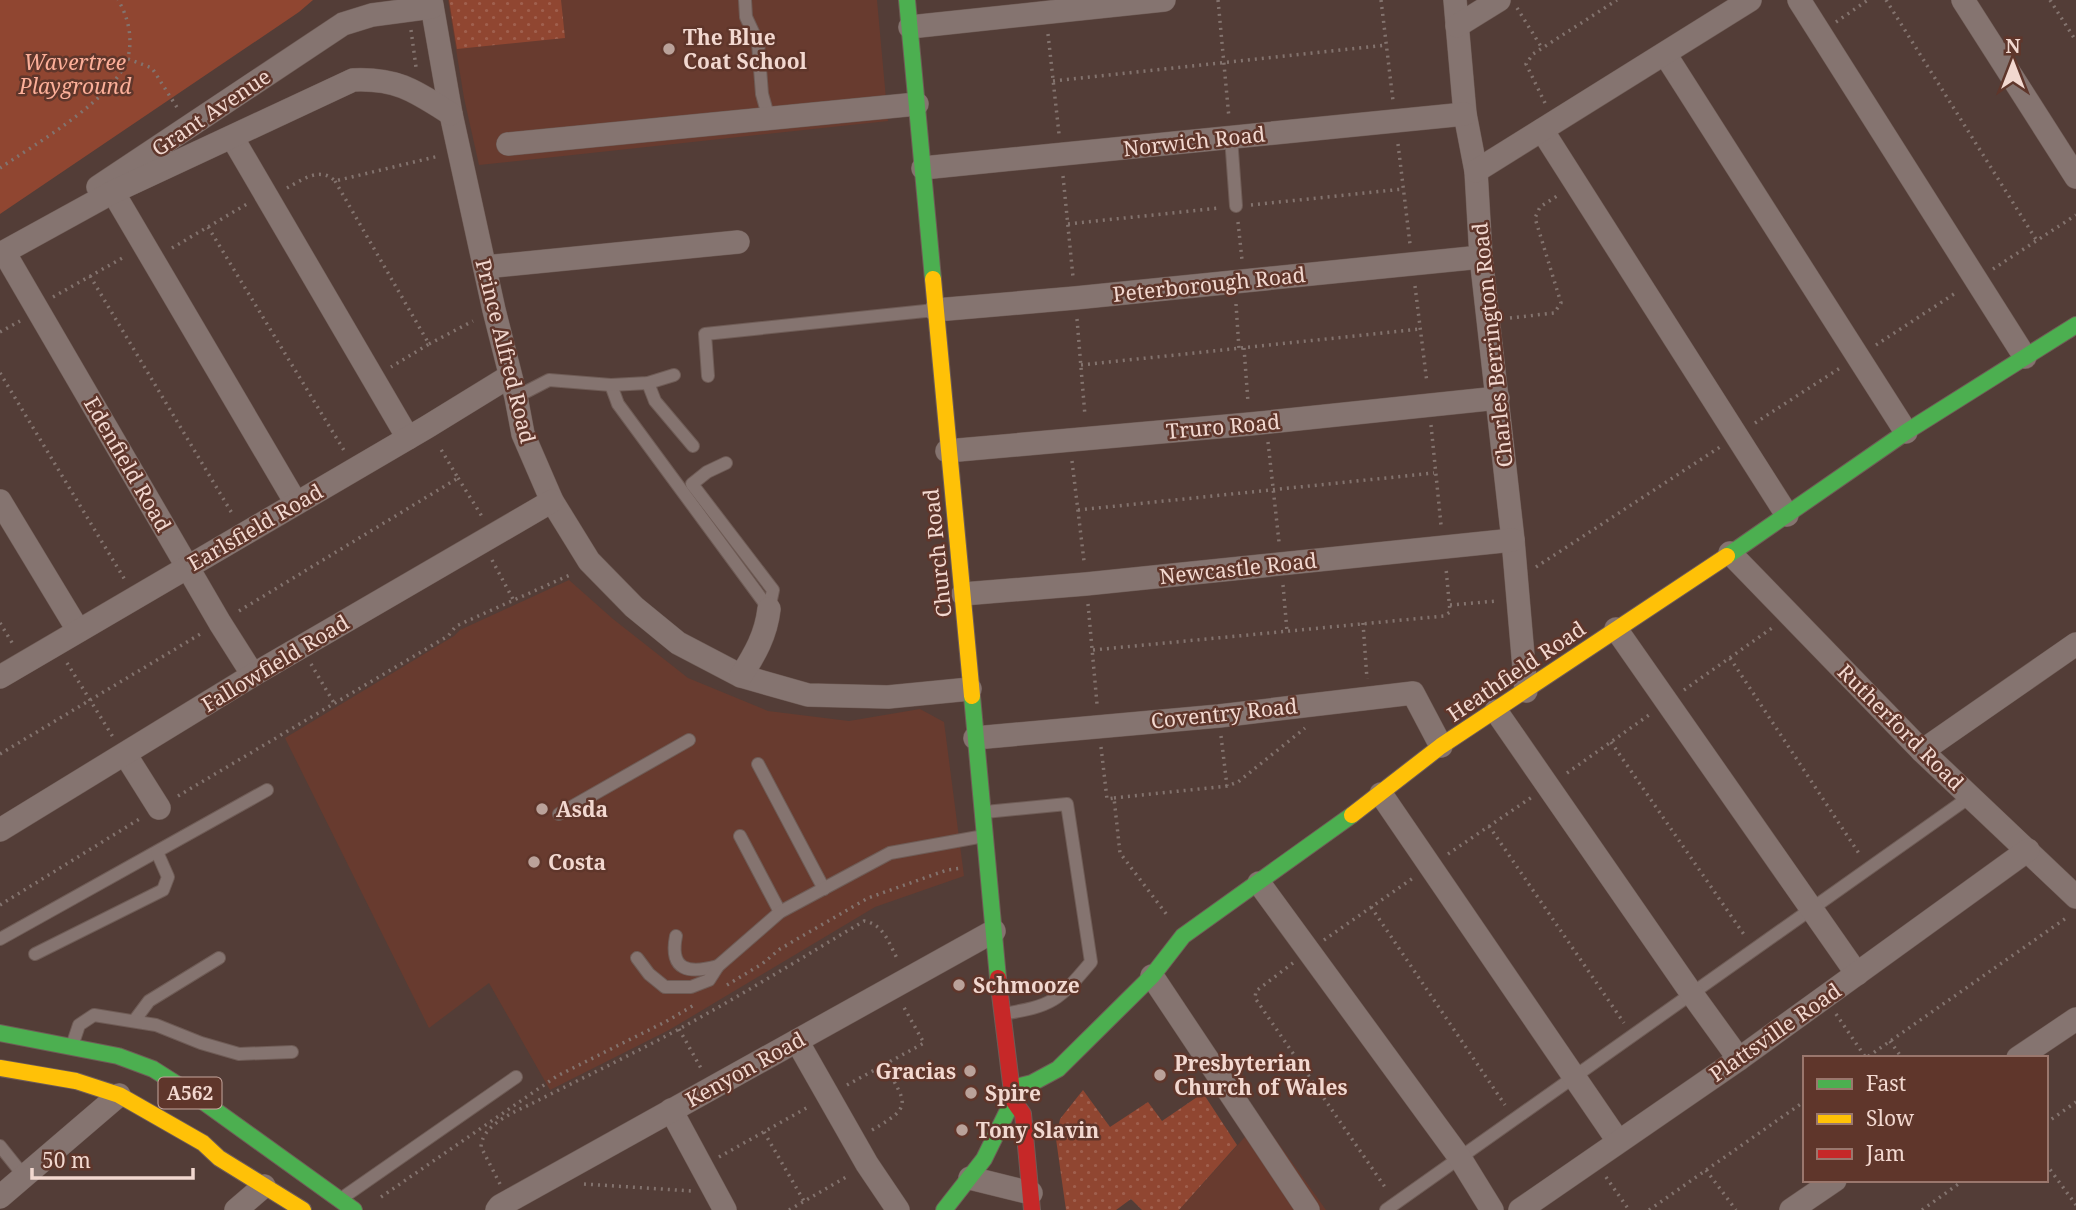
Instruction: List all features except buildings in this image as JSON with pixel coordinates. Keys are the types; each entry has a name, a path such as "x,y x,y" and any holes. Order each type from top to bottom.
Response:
{"main road":[{"name":"Church Road","path":"907,0 947,452 1002,1014 1012,1094 1023,1114 1032,1202"},
{"name":"Heathfield Road","path":"1012,1094 1058,1069 1152,976 1183,936 1381,794 1441,746 1787,515 1906,432 2076,325"},
{"name":"A562","path":"0,1033 118,1056 153,1069 194,1095 354,1210"},
{"path":"58,1062 79,1065"},
{"name":"A562","path":"0,1068 119,1087 203,1143 219,1158 303,1210"},
{"path":"944,1210 993,1143 1012,1094"}],"street":[{"path":"910,27 1164,0"},
{"name":"Charles Berrington Road","path":"1455,0 1465,114 1476,171 1481,257 1513,540 1526,691"},
{"path":"1457,26 1499,0"},
{"path":"1476,171 1750,0"},
{"path":"1799,0 2025,357"},
{"path":"1963,0 2076,177"},
{"name":"Grant Avenue","path":"2,253 343,24 372,15 408,11 432,4"},
{"name":"Prince Alfred Road","path":"432,4 451,114 523,434 552,501 589,561 634,607 678,643 741,676 808,695 888,697 970,690"},
{"path":"1665,54 1906,432"},
{"name":"Grant Avenue","path":"2,253 113,192 353,80 379,79 420,94 451,114"},
{"path":"508,144 917,104"},
{"name":"Norwich Road","path":"923,167 1465,114"},
{"path":"1548,126 1576,184 1787,515"},
{"path":"232,137 373,378 417,432"},
{"path":"113,192 296,503"},
{"path":"485,267 738,242"},
{"name":"Edenfield Road","path":"2,253 253,676"},
{"name":"Peterborough Road","path":"936,310 1481,257"},
{"name":"Earlsfield Road","path":"0,677 417,432 513,386"},
{"name":"Truro Road","path":"947,452 1498,398"},
{"path":"0,501 78,630"},
{"name":"Fallowfield Road","path":"0,830 253,676 552,501"},
{"name":"Newcastle Road","path":"963,594 1513,540"},
{"name":"Rutherford Road","path":"1730,553 1922,751 2076,897"},
{"path":"741,676 761,645 769,609"},
{"path":"1616,629 1857,974"},
{"path":"1922,751 2076,644"},
{"name":"Coventry Road","path":"975,737 1219,716 1413,693 1441,746"},
{"path":"1496,711 1739,1059"},
{"path":"125,754 159,807"},
{"path":"1381,794 1618,1141"},
{"name":"Plattsville Road","path":"1520,1210 1739,1059 2028,850"},
{"path":"1259,883 1460,1158 1492,1210"},
{"name":"Kenyon Road","path":"504,1205 994,931"},
{"path":"1152,976 1308,1210"},
{"path":"2021,1056 2076,1019"},
{"path":"797,1041 867,1164 898,1210"},
{"path":"0,1197 119,1087"},
{"path":"671,1110 725,1210"},
{"path":"970,1178 1032,1202"},
{"path":"1791,1210 1832,1182"},
{"path":"236,1210 264,1186"}],"lane":[{"path":"745,0 746,17 758,43 762,94 769,119"},
{"path":"1231,137 1236,206"},
{"path":"708,376 705,334 936,310"},
{"path":"513,386 549,380 611,385 648,383 674,375"},
{"path":"648,383 655,401 693,446"},
{"path":"611,385 618,404 769,609"},
{"path":"726,463 707,472 692,484 773,590 769,609"},
{"path":"559,814 689,740"},
{"path":"758,764 824,889"},
{"path":"0,939 267,790"},
{"path":"1387,1210 1971,796"},
{"path":"983,813 1067,804 1091,961 1067,991 1052,1002 1002,1014"},
{"path":"637,958 649,974 665,987 691,987 709,980 718,966 780,912 890,853 985,835"},
{"path":"740,836 780,912"},
{"path":"36,954 163,890 168,877 157,852"},
{"path":"676,936 673,948 675,959 683,967 693,970 718,966"},
{"path":"134,1021 149,1001 219,958"},
{"path":"72,1047 79,1025 94,1015 156,1025 239,1055 292,1052"},
{"path":"324,1210 516,1077"},
{"path":"0,1146 24,1176"}],"path":[{"path":"0,169 89,107 118,75 128,59 131,40 124,9 118,0"},
{"path":"1218,0 1231,137"},
{"path":"1512,0 1542,48"},
{"path":"1548,126 1526,64 1533,54 1617,0"},
{"path":"1820,33 1868,0"},
{"path":"1886,0 2037,241"},
{"path":"2050,0 2076,41"},
{"path":"408,11 420,94"},
{"path":"1053,81 1387,45"},
{"path":"128,59 152,68 189,125"},
{"path":"335,181 459,151"},
{"path":"36,307 90,276 208,227 312,174 331,177 335,181 429,344"},
{"path":"1489,320 1555,313 1561,303 1535,218 1540,207 1576,184"},
{"path":"1236,206 1242,348 1273,489 1287,631"},
{"path":"1450,606 1517,589 1736,436 2076,215"},
{"path":"208,227 355,469"},
{"path":"90,276 244,534"},
{"path":"1075,298 1081,365 1078,510 1107,799 1227,786 1238,782 1309,725"},
{"path":"373,378 429,344 494,310"},
{"path":"1081,365 1420,329"},
{"path":"0,373 135,596"},
{"path":"417,432 458,478 514,601"},
{"path":"1078,510 1434,473"},
{"path":"0,754 458,478"},
{"path":"0,905 159,807 448,636 456,626 572,575 589,561"},
{"path":"1363,623 1369,698"},
{"path":"55,643 89,701 125,754"},
{"path":"301,648 334,704"},
{"path":"1730,658 1869,868"},
{"path":"1219,716 1227,786"},
{"path":"1611,742 1754,950"},
{"path":"1114,798 1120,853 1183,936"},
{"path":"1489,826 1633,1035"},
{"path":"719,990 762,964 780,949 868,898 947,870 988,866"},
{"path":"1371,907 1515,1119"},
{"path":"1869,1056 2076,911"},
{"path":"504,1205 481,1147 485,1132 524,1107 679,1029 864,921 876,924 880,929 909,979"},
{"path":"1824,998 1865,1056"},
{"path":"373,1202 557,1076 697,1003"},
{"path":"679,1029 712,1087"},
{"path":"1890,1041 1901,1056"},
{"path":"854,1140 896,1116 901,1110 901,1095 885,1065"},
{"path":"1649,1210 1803,1102"},
{"path":"2048,1122 2076,1102"},
{"path":"764,1132 804,1201"},
{"path":"1593,1159 1629,1210"},
{"path":"789,1210 867,1164"},
{"path":"2048,1167 2076,1205"},
{"path":"566,1169 575,1184 696,1192 711,1184"},
{"path":"1706,1170 1736,1210"},
{"path":"1922,1210 1961,1182"}],"shaded area":[{"name":"The Blue Coat School","path":"448,0 877,0 888,121 479,165 464,98"},
{"path":"569,580 613,619 688,678 768,711 849,721 920,709 944,722 964,876 875,907 669,1030 550,1090 489,983 429,1028 285,738 460,630"},
{"path":"1261,1119 1326,1210 1179,1210"}],"green space":[{"name":"Wavertree Playground","path":"0,0 313,0 0,214"},
{"path":"449,0 561,0 565,38 457,49"},
{"path":"1083,1090 1110,1127 1148,1102 1162,1121 1203,1093 1237,1145 1179,1210 1142,1210 1131,1199 1116,1210 1066,1210 1056,1139 1060,1119"}],"traffic: fast":[{"path":"907,0 933,279"},
{"path":"1727,556 1906,432 2076,325"},
{"path":"972,696 998,978"},
{"path":"1012,1088 1032,1083 1058,1069 1152,976 1183,936 1352,815"},
{"path":"0,1033 118,1056 153,1069 194,1095 354,1210"},
{"path":"944,1210 984,1159 1013,1100"}],"traffic: slow":[{"path":"933,279 972,696"},
{"path":"1352,815 1441,746 1727,556"},
{"path":"0,1068 76,1081 119,1095 203,1143 219,1158 303,1210"}],"traffic: jam":[{"path":"998,978 1013,1100 1023,1114 1032,1210"}],"place":[{"name":"The Blue Coat School","path":"669,49"},
{"name":"Asda","path":"542,809"},
{"name":"Costa","path":"534,862"},
{"name":"Schmooze","path":"959,985"},
{"name":"Gracias","path":"970,1071"},
{"name":"Presbyterian Church of Wales","path":"1160,1075"},
{"name":"Spire","path":"971,1093"},
{"name":"Tony Slavin","path":"962,1130"}]}
